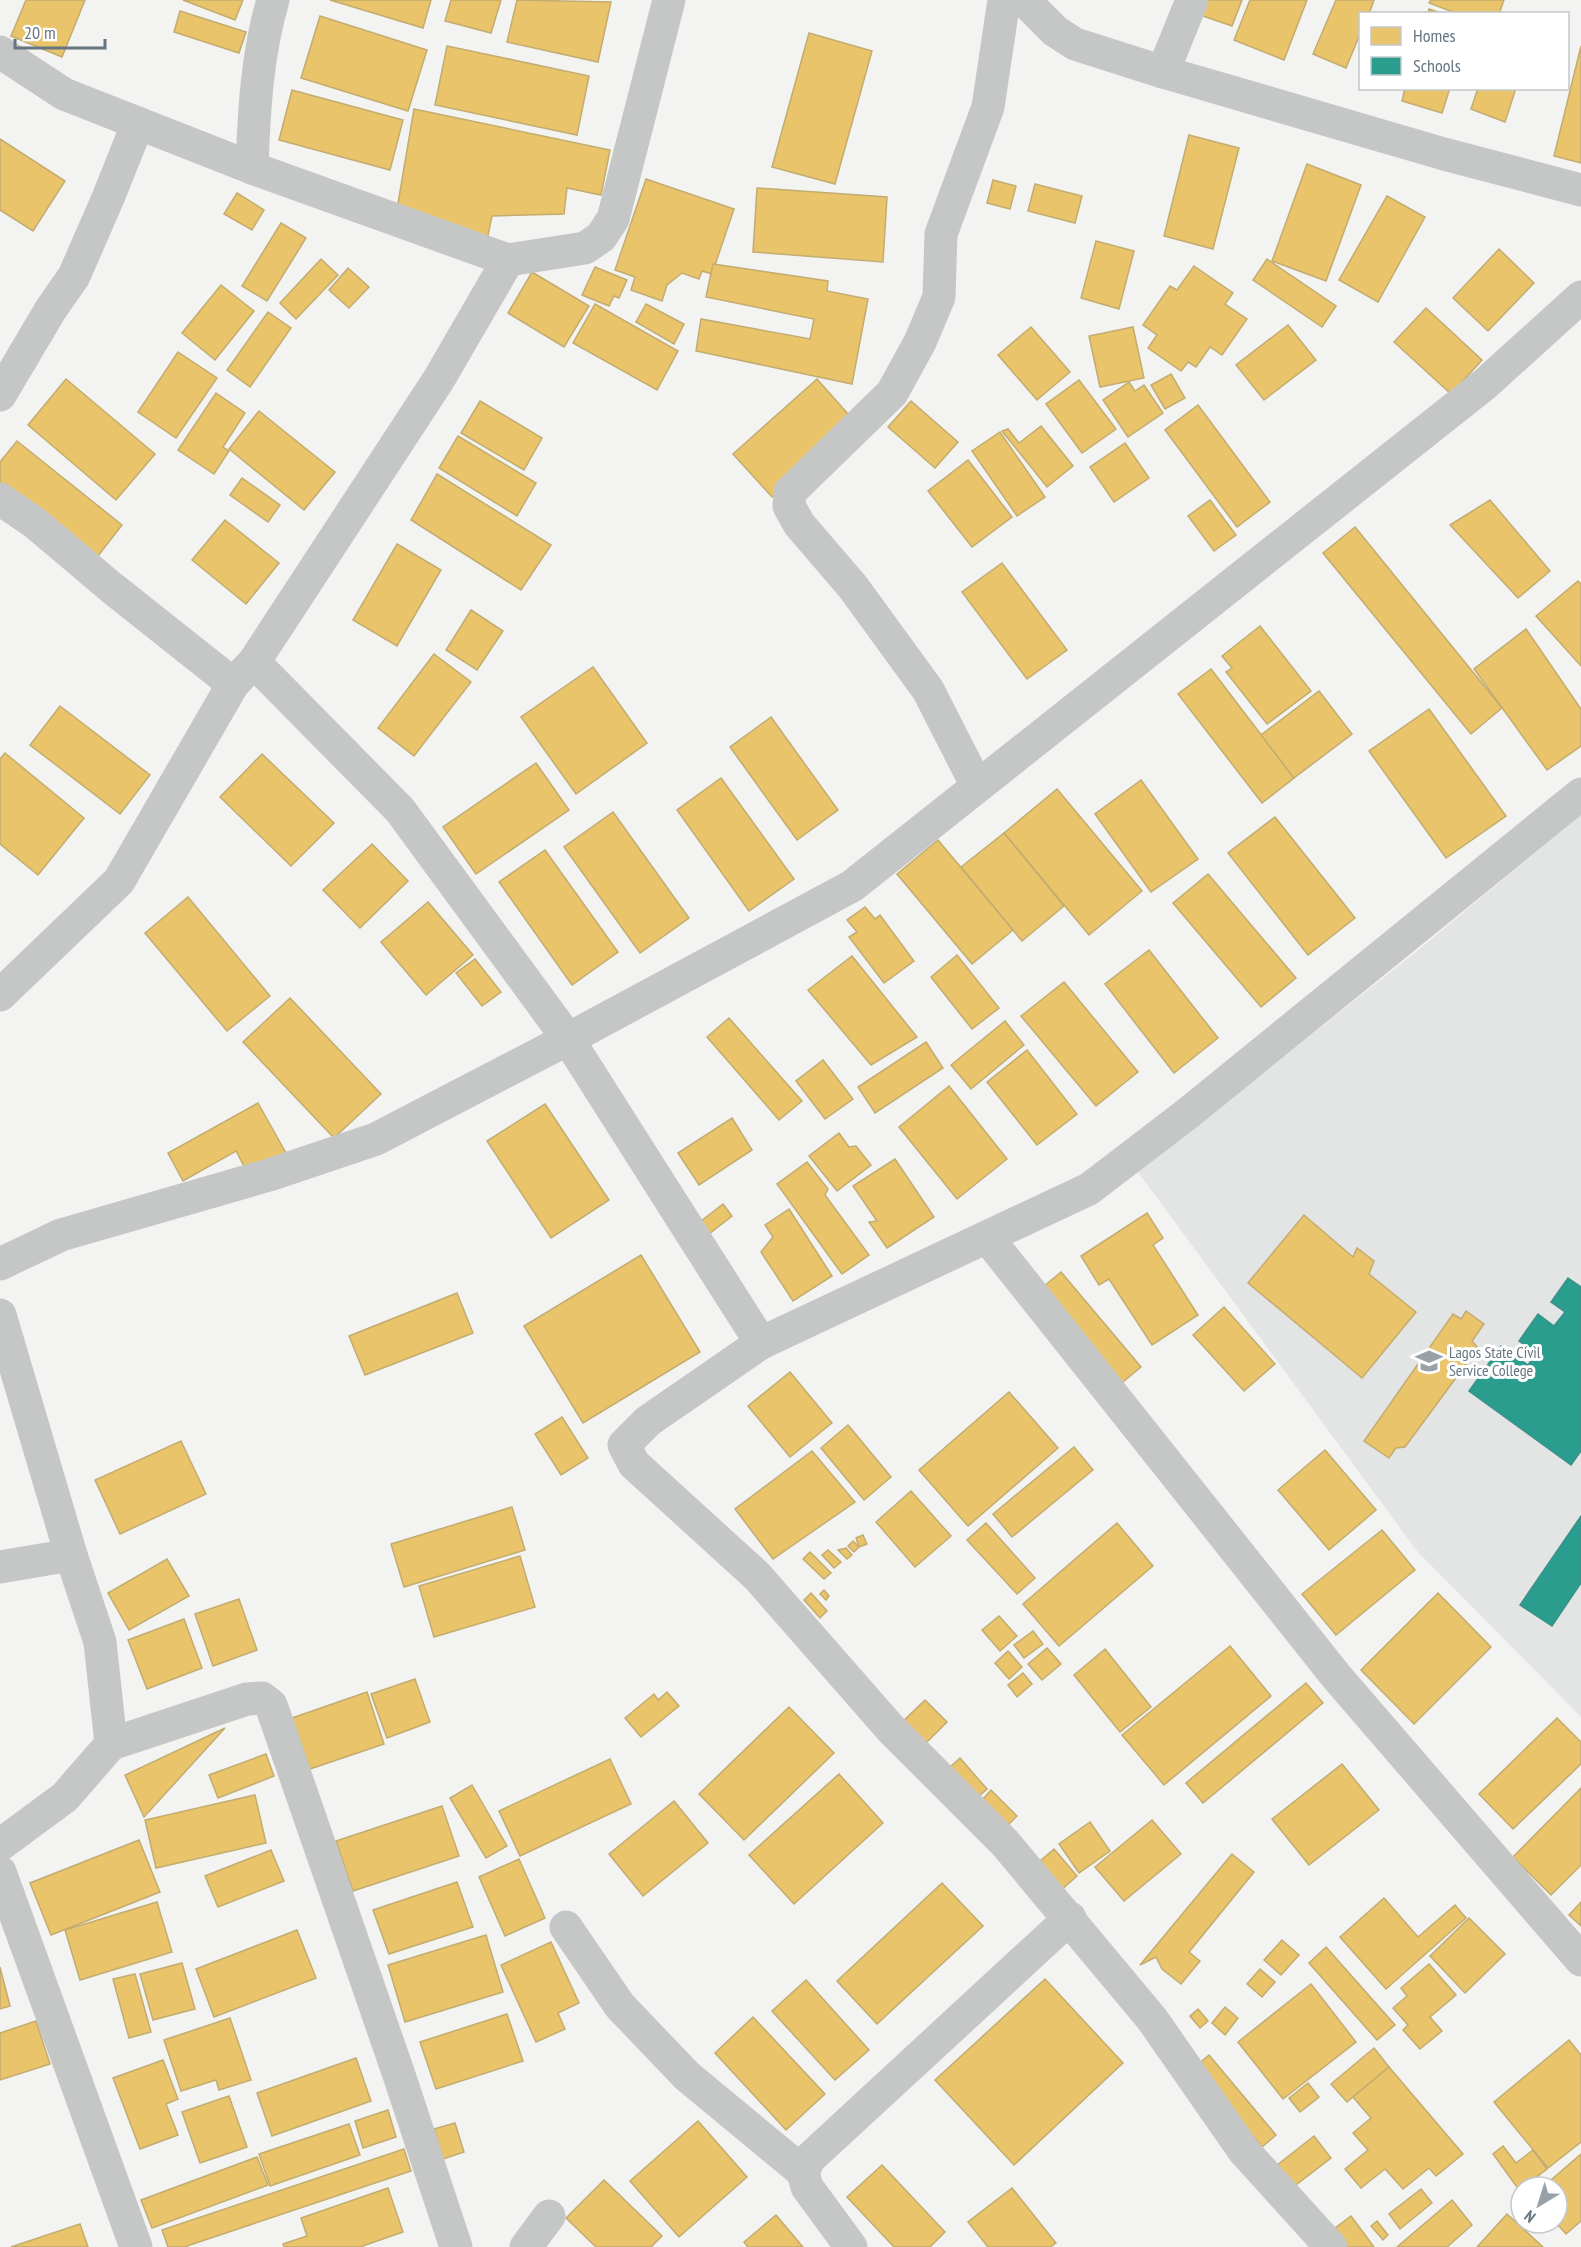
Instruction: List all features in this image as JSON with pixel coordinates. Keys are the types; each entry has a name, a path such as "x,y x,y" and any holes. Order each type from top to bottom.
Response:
{"street":[{"path":"252,168 255,99 266,24 273,0"},
{"path":"0,52 64,94 252,168 508,260 585,248 601,237 613,219 669,0"},
{"path":"977,786 928,690 853,587 799,524 789,506 789,499 790,492 892,393 920,342 939,297 942,234 988,107 1004,0"},
{"path":"1024,0 1055,31 1075,44 1444,154 1581,190"},
{"path":"1163,72 1192,0"},
{"path":"0,395 51,309 74,276 138,123"},
{"path":"0,995 119,881 243,673 439,379 508,260"},
{"path":"0,1264 61,1234 269,1175 376,1139 568,1039 852,886 1485,384 1581,297"},
{"path":"0,499 34,523 112,588 243,673 400,810 568,1039 761,1343"},
{"path":"1331,2247 1244,2151 1152,2019 1070,1918 1005,1843 891,1729 757,1576 634,1464 624,1445 634,1433 761,1343 1089,1189 1187,1114 1581,794"},
{"path":"987,1237 1336,1676 1581,1960"},
{"path":"0,1315 71,1555 100,1642 111,1744"},
{"path":"0,1567 71,1555"},
{"path":"0,1845 65,1797 111,1744 247,1699 262,1698 271,1705 456,2247"},
{"path":"0,1872 136,2247"},
{"path":"802,2172 809,2159 1070,1918"},
{"path":"566,1927 620,2006 687,2076 802,2172 807,2187 851,2247"},
{"path":"526,2247 549,2216"}],"shaded area":[{"name":"Lagos State Civil Service College","path":"1581,815 1581,1717 1417,1551 1138,1172 1417,951"}],"building: Homes":[{"path":"26,0 85,0 62,57 11,36"},
{"path":"183,0 243,0 235,20"},
{"path":"330,0 431,0 423,28"},
{"path":"451,0 501,0 491,33 445,21"},
{"path":"517,0 611,2 598,62 507,42"},
{"path":"1206,0 1242,0 1232,26 1200,15"},
{"path":"1250,0 1307,0 1284,60 1234,40"},
{"path":"1336,0 1374,0 1370,12 1359,12 1359,36 1346,68 1313,54"},
{"path":"1431,0 1504,0 1500,12 1453,12 1429,3"},
{"path":"180,11 246,32 239,53 174,32"},
{"path":"320,16 427,50 408,111 301,78"},
{"path":"809,33 872,51 835,184 772,167"},
{"path":"447,46 589,76 577,135 435,105"},
{"path":"1581,46 1581,163 1554,156"},
{"path":"292,90 403,120 390,170 279,140"},
{"path":"1405,90 1449,90 1442,113 1402,101"},
{"path":"1477,90 1515,90 1505,122 1471,109"},
{"path":"414,109 610,150 601,195 567,188 564,214 492,216 487,240 396,215"},
{"path":"1189,135 1239,148 1213,249 1164,236"},
{"path":"0,139 65,181 33,231 0,210"},
{"path":"1307,164 1361,185 1326,281 1272,261"},
{"path":"646,179 734,209 712,274 702,271 699,279 682,273 667,285 662,301 631,290 635,277 615,270"},
{"path":"993,180 1016,186 1010,209 987,203"},
{"path":"1035,184 1082,196 1075,223 1028,211"},
{"path":"757,188 887,197 883,262 753,252"},
{"path":"237,193 264,210 252,230 224,214"},
{"path":"1387,196 1425,217 1378,302 1339,280"},
{"path":"281,223 306,238 267,301 242,286"},
{"path":"1096,241 1134,251 1119,309 1081,298"},
{"path":"1499,249 1534,283 1488,331 1453,298"},
{"path":"321,259 338,275 296,319 280,303"},
{"path":"1267,259 1336,306 1322,327 1253,280"},
{"path":"713,264 828,281 827,291 868,299 852,384 696,351 701,319 810,339 814,319 706,297"},
{"path":"1194,266 1233,293 1225,304 1247,319 1222,355 1210,347 1196,367 1188,362 1181,371 1148,348 1157,335 1143,325 1170,286 1177,290"},
{"path":"595,267 627,280 619,298 614,296 609,306 582,295"},
{"path":"348,268 369,287 349,308 329,290"},
{"path":"532,272 589,306 564,347 508,313"},
{"path":"221,285 254,311 215,360 182,333"},
{"path":"595,304 678,351 657,390 573,343"},
{"path":"646,304 684,324 674,344 636,322"},
{"path":"1426,308 1482,360 1451,394 1394,342"},
{"path":"268,312 291,328 250,387 227,370"},
{"path":"1288,325 1316,360 1264,400 1236,365"},
{"path":"1031,327 1070,372 1037,400 998,355"},
{"path":"1133,327 1144,378 1100,387 1089,336"},
{"path":"178,352 217,378 176,438 138,412"},
{"path":"1171,374 1185,398 1165,409 1151,385"},
{"path":"66,379 155,454 116,500 28,425"},
{"path":"817,379 856,423 772,497 733,454"},
{"path":"1079,380 1116,429 1082,453 1046,404"},
{"path":"1129,382 1135,391 1144,385 1163,413 1128,437 1103,400"},
{"path":"216,393 245,413 223,447 229,451 214,474 178,450"},
{"path":"480,401 542,438 524,470 461,433"},
{"path":"911,401 958,442 935,468 888,427"},
{"path":"1198,405 1270,502 1237,527 1165,430"},
{"path":"259,411 335,472 304,510 229,449"},
{"path":"1041,426 1073,466 1047,487 1002,431 1008,429 1019,443"},
{"path":"1000,432 1045,497 1017,516 972,451"},
{"path":"458,436 536,483 517,516 439,468"},
{"path":"17,441 122,525 94,561 0,486 0,462"},
{"path":"1125,443 1149,478 1114,502 1090,467"},
{"path":"968,460 1012,517 972,547 928,491"},
{"path":"437,474 551,545 521,590 411,520"},
{"path":"242,478 280,505 268,522 230,495"},
{"path":"1210,500 1236,535 1214,551 1188,516"},
{"path":"1490,500 1550,571 1518,598 1450,525"},
{"path":"225,520 279,563 246,604 192,560"},
{"path":"1355,527 1502,708 1471,734 1323,553"},
{"path":"397,544 441,570 397,646 353,620"},
{"path":"1002,563 1067,650 1027,679 962,592"},
{"path":"1578,581 1581,584 1581,666 1536,616"},
{"path":"471,610 503,631 477,670 446,650"},
{"path":"1260,626 1311,691 1267,724 1226,672 1232,668 1222,656"},
{"path":"1526,629 1581,709 1581,746 1547,770 1474,669"},
{"path":"434,654 471,682 414,756 378,728"},
{"path":"593,667 647,743 576,794 521,717"},
{"path":"1211,669 1294,778 1262,803 1178,694"},
{"path":"1319,691 1352,734 1294,778 1261,735"},
{"path":"60,706 150,775 120,814 30,745"},
{"path":"1429,709 1506,816 1446,858 1369,751"},
{"path":"771,717 838,810 797,840 730,747"},
{"path":"5,753 84,818 38,875 0,844 0,759"},
{"path":"262,754 334,823 291,866 220,797"},
{"path":"536,763 569,810 476,874 443,827"},
{"path":"721,778 794,879 749,911 677,810"},
{"path":"1141,780 1198,859 1151,892 1095,814"},
{"path":"1057,789 1142,891 1089,935 1004,833"},
{"path":"613,812 689,918 640,953 564,847"},
{"path":"1275,817 1355,918 1308,955 1228,853"},
{"path":"1004,833 1064,906 1022,941 961,867"},
{"path":"938,840 1013,930 972,964 897,874"},
{"path":"372,844 408,881 360,928 323,890"},
{"path":"545,850 618,952 572,985 499,882"},
{"path":"1208,874 1296,978 1261,1007 1173,903"},
{"path":"188,897 270,996 227,1031 145,933"},
{"path":"428,902 473,955 426,995 381,942"},
{"path":"865,907 875,919 880,915 914,961 884,983 849,937 857,932 847,920"},
{"path":"1149,950 1218,1038 1174,1073 1105,984"},
{"path":"957,955 999,1008 972,1029 931,977"},
{"path":"852,956 917,1037 871,1065 808,990"},
{"path":"475,959 501,992 482,1006 456,973"},
{"path":"1064,982 1138,1072 1096,1106 1021,1016"},
{"path":"290,998 381,1094 334,1138 243,1042"},
{"path":"729,1018 802,1101 779,1120 707,1037"},
{"path":"1005,1021 1024,1045 971,1089 951,1065"},
{"path":"926,1042 943,1068 875,1113 858,1087"},
{"path":"1027,1050 1077,1114 1037,1145 987,1082"},
{"path":"823,1060 853,1099 825,1119 796,1081"},
{"path":"949,1086 1007,1159 957,1199 899,1127"},
{"path":"258,1103 286,1153 248,1174 236,1151 183,1181 168,1153"},
{"path":"545,1104 609,1200 551,1238 487,1141"},
{"path":"732,1118 752,1150 699,1185 678,1153"},
{"path":"839,1133 849,1147 856,1146 871,1165 837,1191 809,1156"},
{"path":"895,1159 934,1217 887,1248 869,1222 877,1221 853,1186"},
{"path":"807,1162 828,1189 825,1195 869,1255 842,1274 777,1184"},
{"path":"723,1204 732,1216 709,1234 700,1222"},
{"path":"789,1209 832,1276 793,1301 761,1252 773,1237 765,1225"},
{"path":"1147,1213 1163,1238 1153,1245 1198,1315 1152,1345 1109,1279 1099,1285 1081,1256"},
{"path":"1304,1215 1353,1257 1357,1248 1374,1261 1369,1274 1416,1312 1362,1378 1248,1283"},
{"path":"641,1255 700,1352 583,1423 524,1326"},
{"path":"1061,1272 1141,1367 1117,1387 1037,1292"},
{"path":"457,1293 473,1333 365,1375 349,1336"},
{"path":"1224,1307 1275,1364 1244,1391 1193,1335"},
{"path":"1466,1311 1484,1324 1472,1341 1478,1348 1405,1447 1396,1448 1389,1458 1364,1441 1453,1314 1461,1319"},
{"path":"790,1372 832,1423 790,1457 748,1406"},
{"path":"1009,1392 1058,1448 968,1526 919,1470"},
{"path":"562,1417 588,1458 561,1475 535,1434"},
{"path":"848,1425 891,1477 864,1500 821,1448"},
{"path":"181,1441 206,1494 120,1534 95,1480"},
{"path":"1074,1447 1093,1470 1012,1537 993,1514"},
{"path":"1325,1450 1376,1510 1329,1550 1278,1490"},
{"path":"812,1451 855,1502 773,1559 735,1509"},
{"path":"911,1491 951,1536 915,1567 876,1522"},
{"path":"512,1507 525,1550 404,1587 391,1544"},
{"path":"986,1523 1035,1578 1017,1594 967,1540"},
{"path":"1117,1523 1153,1566 1059,1646 1023,1604"},
{"path":"1382,1530 1415,1570 1336,1635 1302,1594"},
{"path":"863,1535 867,1544 859,1547 856,1538"},
{"path":"853,1541 859,1547 854,1552 848,1546"},
{"path":"846,1548 852,1555 847,1559 838,1550"},
{"path":"828,1550 841,1562 834,1568 822,1555"},
{"path":"810,1552 831,1573 824,1579 803,1559"},
{"path":"520,1556 535,1607 434,1637 419,1586"},
{"path":"167,1559 189,1596 129,1630 108,1593"},
{"path":"824,1590 829,1596 826,1600 820,1594"},
{"path":"811,1593 827,1611 820,1618 804,1600"},
{"path":"1438,1593 1491,1647 1414,1724 1361,1670"},
{"path":"239,1599 257,1650 213,1666 195,1614"},
{"path":"999,1616 1017,1636 1000,1651 982,1630"},
{"path":"184,1619 202,1668 147,1689 128,1640"},
{"path":"1033,1631 1043,1644 1024,1658 1014,1645"},
{"path":"1230,1646 1271,1696 1164,1785 1122,1735"},
{"path":"1047,1648 1061,1664 1042,1680 1028,1664"},
{"path":"1105,1649 1151,1707 1120,1732 1074,1675"},
{"path":"1008,1651 1022,1667 1009,1679 995,1663"},
{"path":"1023,1673 1032,1684 1017,1697 1008,1685"},
{"path":"415,1679 430,1722 387,1738 371,1694"},
{"path":"1306,1683 1323,1703 1203,1803 1186,1783"},
{"path":"367,1692 384,1744 310,1769 292,1718"},
{"path":"667,1692 679,1706 641,1737 625,1718 654,1694 658,1700"},
{"path":"925,1700 947,1722 920,1749 898,1726"},
{"path":"789,1707 834,1753 744,1840 699,1794"},
{"path":"1557,1718 1581,1742 1581,1764 1513,1829 1479,1794"},
{"path":"225,1728 144,1817 125,1775"},
{"path":"266,1754 274,1776 218,1798 209,1775"},
{"path":"960,1758 987,1789 977,1798 950,1767"},
{"path":"610,1759 631,1804 520,1856 499,1811"},
{"path":"1342,1764 1379,1810 1309,1865 1272,1819"},
{"path":"839,1774 883,1823 794,1904 749,1855"},
{"path":"472,1785 507,1846 486,1858 450,1798"},
{"path":"1581,1788 1581,1865 1551,1895 1513,1857"},
{"path":"991,1790 1017,1816 1008,1825 982,1800"},
{"path":"255,1795 266,1843 156,1868 145,1820"},
{"path":"674,1801 708,1843 643,1896 609,1854"},
{"path":"442,1806 459,1856 353,1891 336,1841"},
{"path":"1152,1820 1181,1854 1124,1901 1095,1867"},
{"path":"1090,1822 1110,1851 1079,1873 1059,1844"},
{"path":"139,1840 160,1892 51,1935 30,1883"},
{"path":"1054,1849 1077,1876 1058,1893 1034,1866"},
{"path":"271,1850 284,1881 218,1907 205,1876"},
{"path":"1232,1854 1254,1872 1189,1952 1200,1961 1181,1984 1162,1969 1156,1957 1140,1965"},
{"path":"519,1859 545,1918 505,1936 479,1877"},
{"path":"457,1882 473,1927 389,1954 373,1910"},
{"path":"942,1883 983,1926 877,2024 837,1981"},
{"path":"1384,1898 1418,1937 1455,1905 1466,1918 1386,1989 1340,1937"},
{"path":"157,1902 172,1952 80,1980 65,1930"},
{"path":"1581,1902 1581,1926 1569,1915"},
{"path":"1469,1918 1505,1954 1465,1993 1430,1956"},
{"path":"297,1930 316,1978 214,2017 196,1969"},
{"path":"486,1935 503,1992 405,2022 388,1965"},
{"path":"1282,1940 1299,1955 1281,1975 1264,1960"},
{"path":"551,1942 579,2003 558,2013 565,2029 536,2042 501,1965"},
{"path":"1326,1947 1395,2025 1377,2040 1309,1963"},
{"path":"182,1963 195,2009 153,2020 140,1974"},
{"path":"1429,1964 1456,1995 1430,2017 1442,2031 1420,2049 1403,2030 1408,2025 1393,2008 1407,1996 1401,1988"},
{"path":"0,1967 10,2006 0,2009"},
{"path":"1260,1969 1275,1982 1262,1997 1247,1984"},
{"path":"135,1974 151,2032 129,2038 113,1979"},
{"path":"1045,1979 1123,2063 1014,2165 935,2080"},
{"path":"806,1980 869,2050 835,2080 772,2011"},
{"path":"1311,1984 1356,2042 1283,2099 1238,2042"},
{"path":"1225,2007 1238,2018 1225,2035 1212,2023"},
{"path":"1198,2009 1208,2021 1200,2028 1190,2016"},
{"path":"507,2014 523,2061 436,2089 420,2042"},
{"path":"753,2017 825,2094 786,2130 715,2053"},
{"path":"230,2018 251,2080 219,2090 216,2080 181,2091 164,2040"},
{"path":"36,2021 50,2064 0,2080 0,2033"},
{"path":"1569,2040 1581,2055 1581,2142 1548,2168 1494,2102"},
{"path":"1374,2048 1389,2067 1347,2102 1331,2084"},
{"path":"1209,2055 1276,2135 1262,2147 1195,2067"},
{"path":"356,2058 371,2101 272,2136 257,2093"},
{"path":"163,2060 178,2099 166,2104 178,2135 140,2149 113,2078"},
{"path":"1389,2067 1463,2154 1436,2176 1429,2168 1403,2189 1385,2169 1361,2188 1345,2169 1368,2150 1353,2133 1371,2118 1353,2097"},
{"path":"1308,2083 1319,2097 1300,2112 1289,2098"},
{"path":"229,2096 247,2147 200,2163 182,2112"},
{"path":"388,2110 396,2137 363,2148 355,2121"},
{"path":"698,2121 747,2177 679,2237 630,2181"},
{"path":"455,2123 464,2152 443,2159 434,2129"},
{"path":"349,2124 360,2155 270,2186 259,2154"},
{"path":"1314,2136 1331,2158 1288,2191 1271,2170"},
{"path":"1503,2146 1516,2163 1533,2150 1547,2169 1539,2175 1509,2176 1493,2154"},
{"path":"404,2149 411,2171 184,2247 168,2247 162,2230"},
{"path":"1581,2154 1581,2221 1569,2231 1569,2175 1557,2175"},
{"path":"257,2157 268,2185 152,2228 141,2200"},
{"path":"882,2165 945,2232 930,2247 894,2247 847,2197"},
{"path":"604,2180 662,2236 651,2247 596,2247 566,2218"},
{"path":"388,2188 403,2232 360,2247 284,2247 283,2244 307,2236 301,2218"},
{"path":"1012,2188 1056,2243 1050,2247 988,2247 968,2222"},
{"path":"1421,2189 1432,2203 1400,2229 1389,2214"},
{"path":"1452,2200 1472,2225 1447,2247 1397,2247"},
{"path":"1507,2214 1509,2216 1509,2235 1530,2235 1543,2247 1477,2247"},
{"path":"776,2215 803,2247 748,2247 744,2242"},
{"path":"1351,2216 1374,2247 1341,2247 1330,2232"},
{"path":"1377,2221 1388,2235 1383,2240 1371,2226"},
{"path":"80,2224 88,2247 11,2247"}],"building: Schools":[{"path":"1568,1278 1581,1287 1581,1451 1571,1465 1469,1391 1501,1346 1528,1365 1536,1353 1519,1341 1538,1314 1554,1326 1565,1312 1551,1302"},
{"path":"1581,1516 1581,1583 1552,1626 1520,1605"}],"place":[{"name":"Lagos State Civil Service College","path":"1429,1361"}]}
